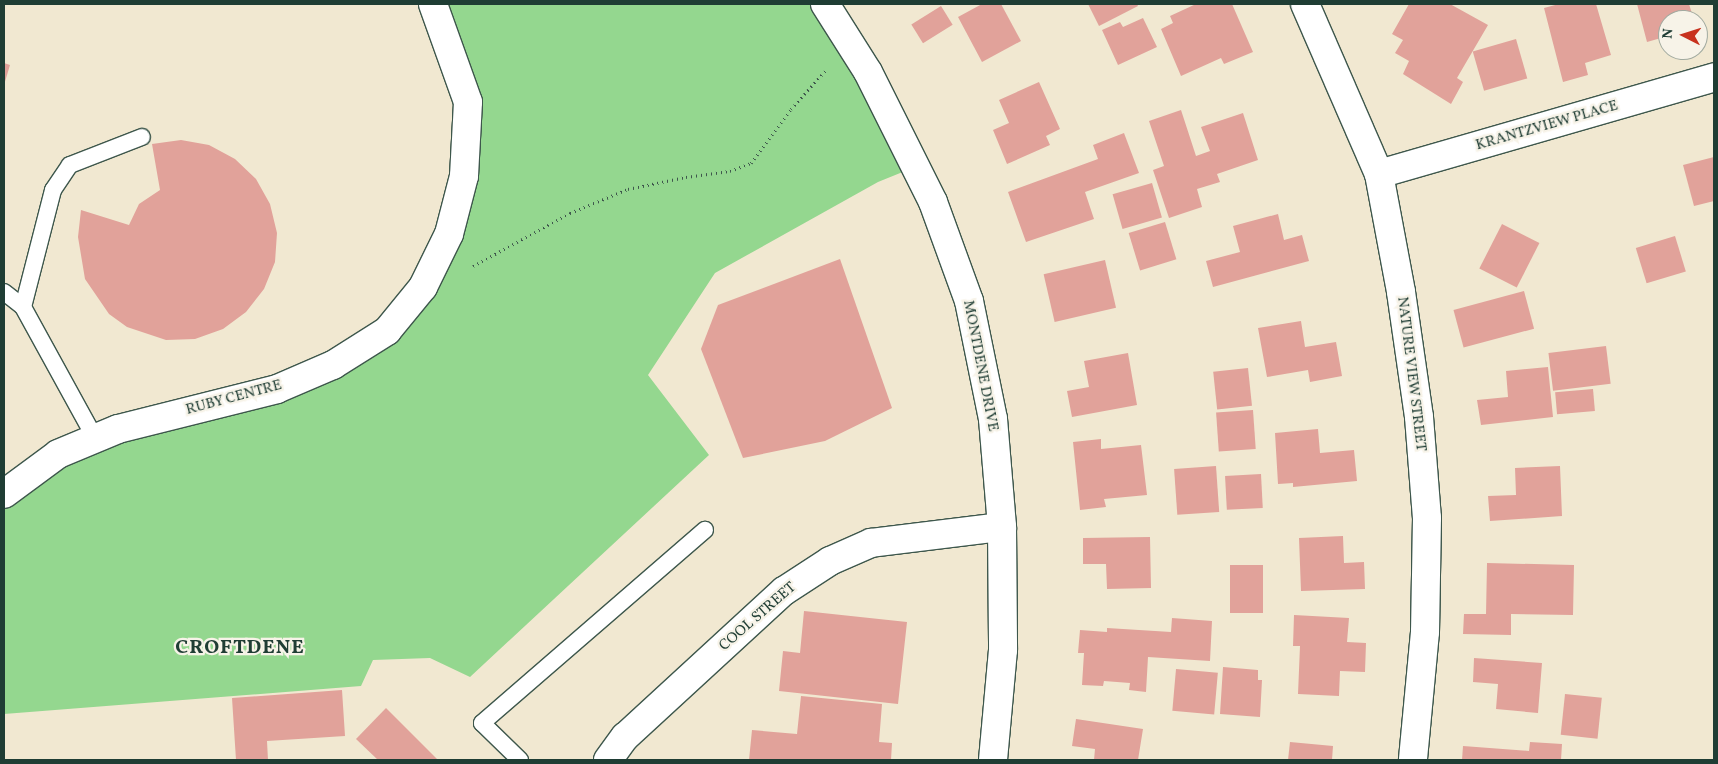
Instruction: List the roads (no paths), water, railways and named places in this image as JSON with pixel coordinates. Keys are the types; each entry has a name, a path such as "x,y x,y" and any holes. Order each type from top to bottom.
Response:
{"street":[{"name":"RUBY CENTRE","path":"4,494 58,454 95,438 118,429 277,389 333,365 387,330 423,287 449,234 464,176 468,102 433,4"},
{"name":"MONTDENE DRIVE","path":"825,4 868,72 933,202 969,301 993,419 1002,528 1003,650 993,760"},
{"name":"NATURE VIEW STREET","path":"1305,4 1379,174 1401,292 1419,417 1427,518 1425,632 1413,760"},
{"name":"KRANTZVIEW PLACE","path":"1379,174 1714,77"},
{"name":"COOL STREET","path":"608,760 625,737 784,591 830,560 871,543 1002,528"}],"lane":[{"path":"23,307 53,190 70,165 142,137"},
{"path":"4,292 23,307 95,438"},
{"path":"520,760 482,723 705,530"}],"district":[{"name":"CROFTDENE","path":"240,648"}]}
